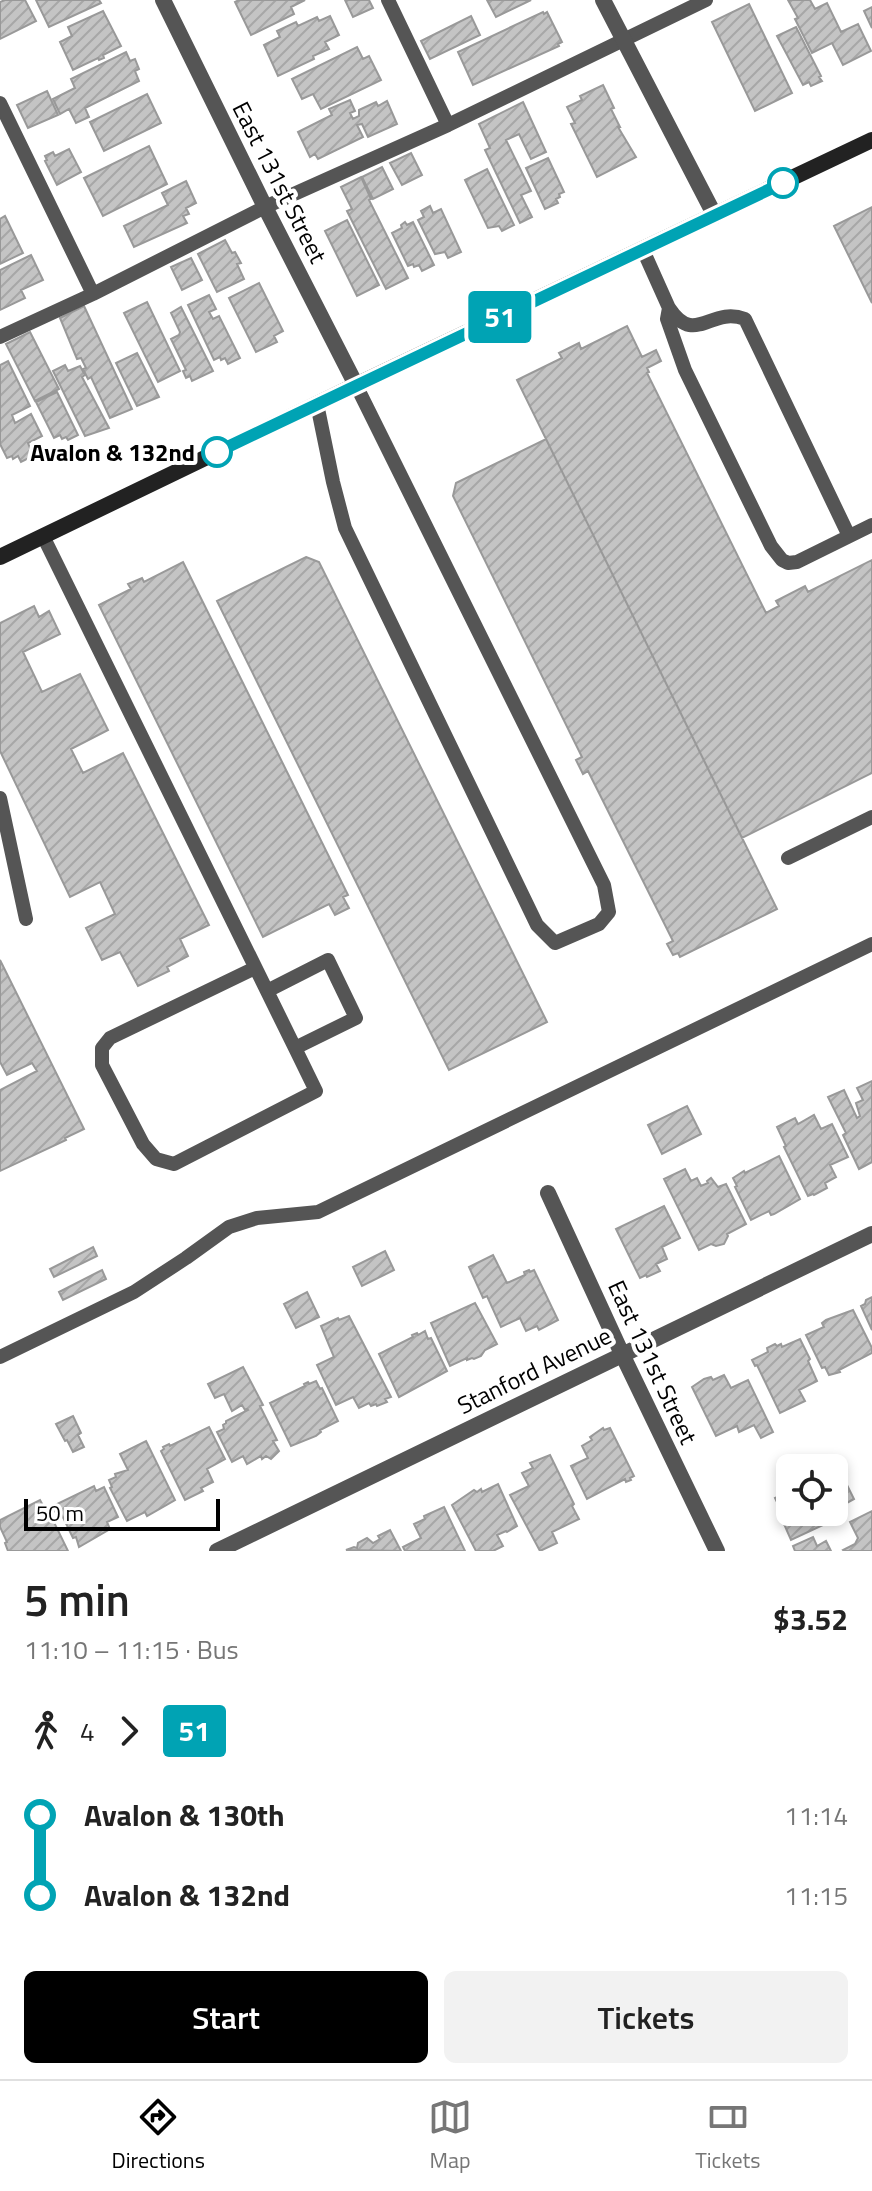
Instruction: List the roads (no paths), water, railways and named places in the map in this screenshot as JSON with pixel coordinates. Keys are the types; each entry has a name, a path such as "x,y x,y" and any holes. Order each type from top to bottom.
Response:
{"main road":[{"path":"0,556 872,140"}],"street":[{"name":"East 131st Street","path":"163,0 356,385"},
{"path":"603,0 715,216"},
{"name":"East 131st Street","path":"548,1193 717,1551"},
{"name":"Stanford Avenue","path":"217,1551 872,1234"}],"lane":[{"path":"388,0 448,125"},
{"path":"0,337 265,207 448,125 706,0"},
{"path":"0,103 93,294"},
{"path":"643,250 671,316 685,370 771,546 782,560 797,562 872,525"},
{"path":"671,316 690,326 718,317 737,316 745,319 849,536"},
{"path":"317,404 345,528 537,925 555,943 599,924 609,912 604,885 356,385"},
{"path":"43,536 316,1091 174,1164 156,1159 143,1144 102,1065 102,1048 110,1038 255,968"},
{"path":"0,798 26,919"},
{"path":"788,858 872,817"},
{"path":"0,1357 134,1292 229,1227 257,1218 318,1212 872,944"},
{"path":"267,991 328,960 356,1018 295,1048"}],"place":[{"name":"Avalon & 132nd","path":"217,452"}]}
